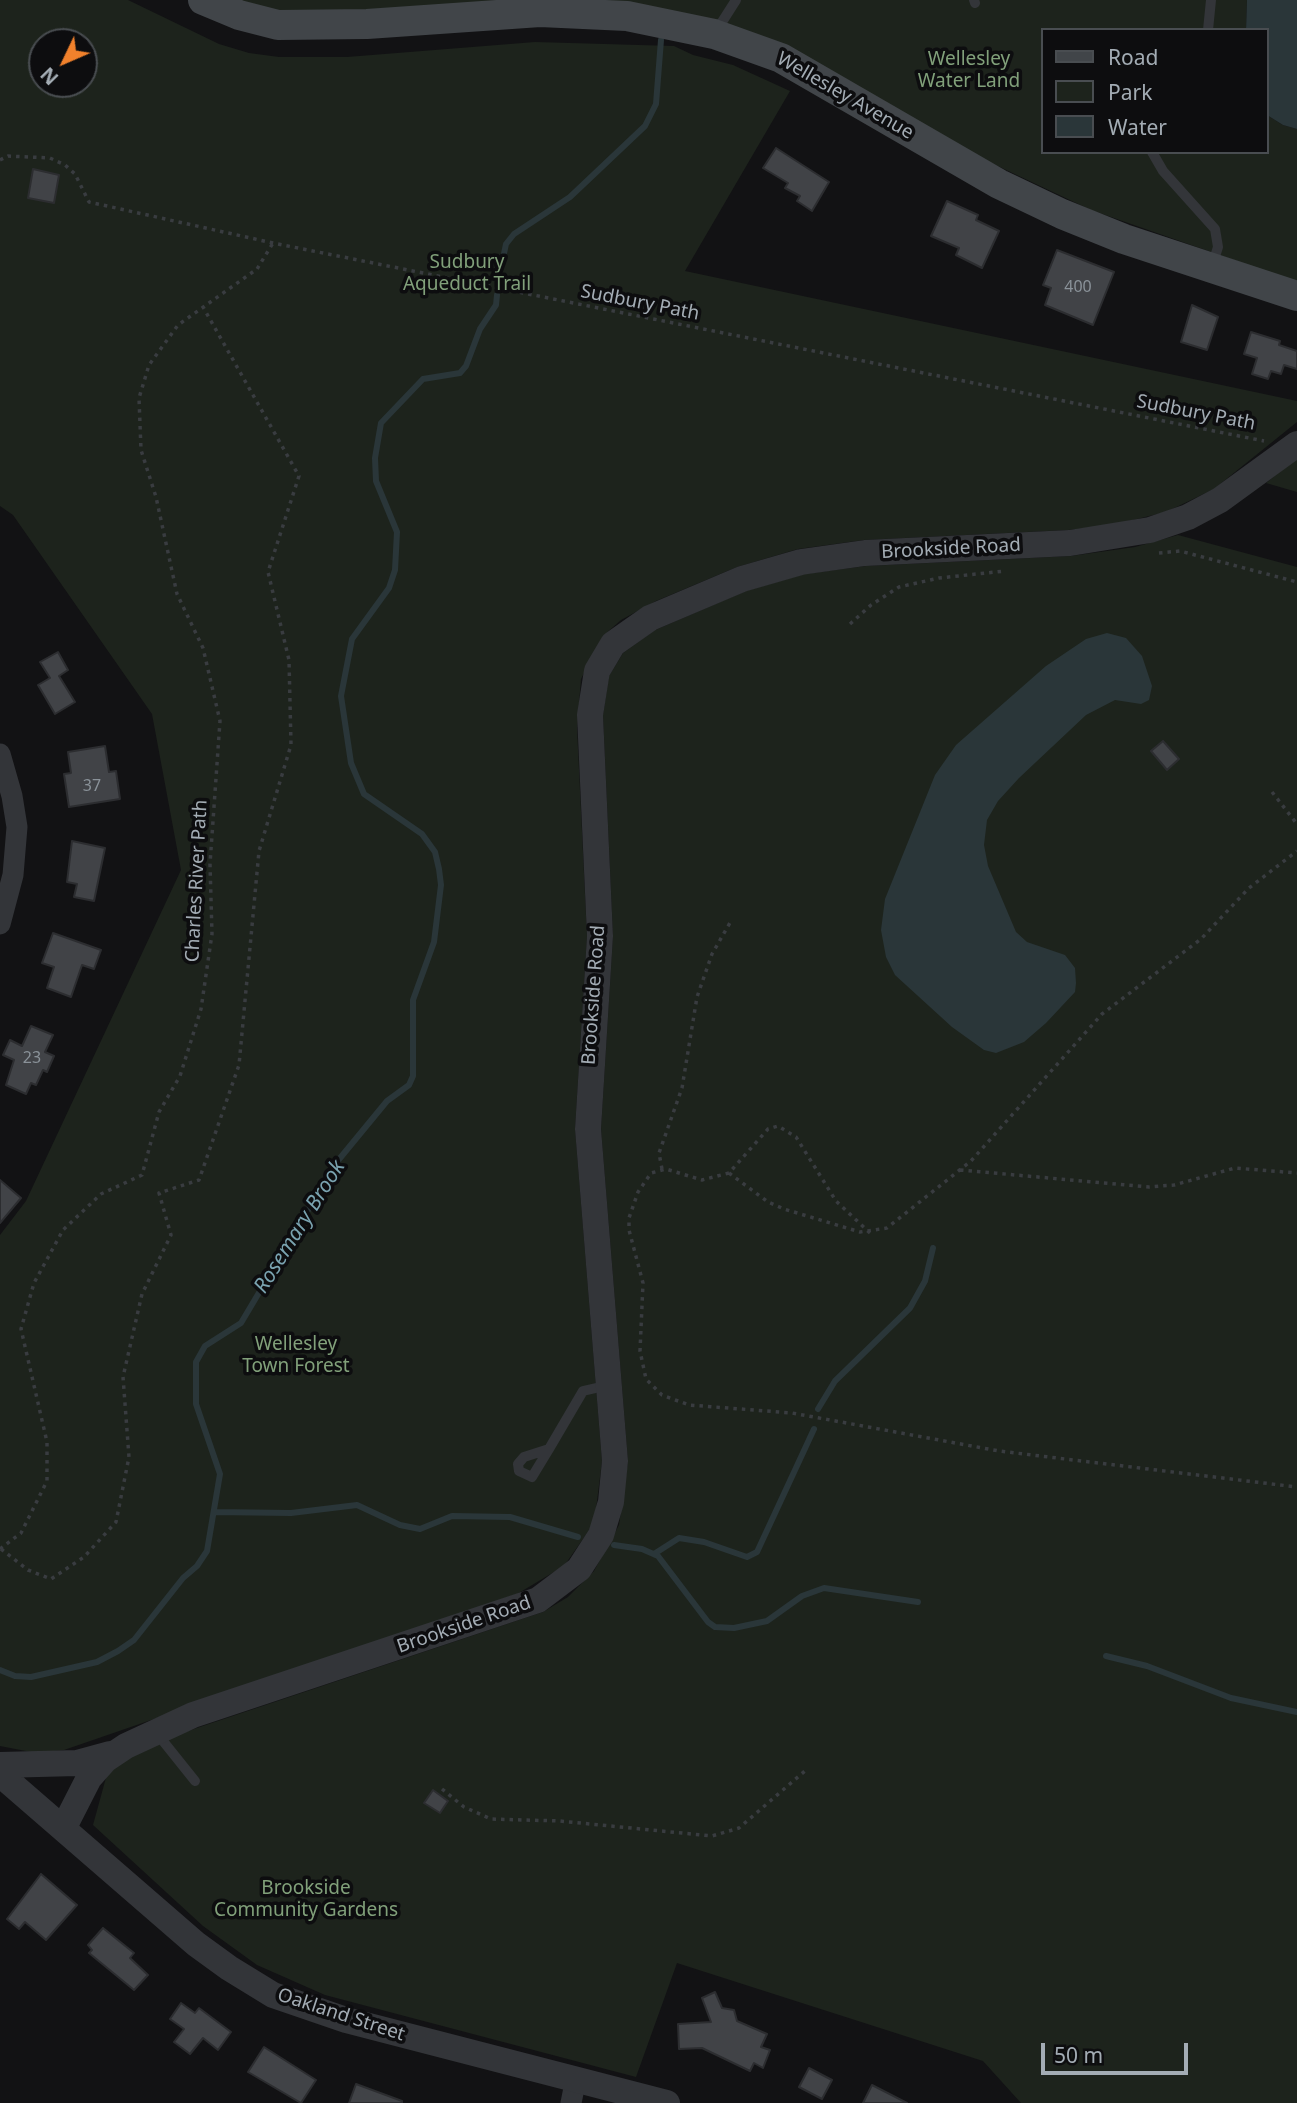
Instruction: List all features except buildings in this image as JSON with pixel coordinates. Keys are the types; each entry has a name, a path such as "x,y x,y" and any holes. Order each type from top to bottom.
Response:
{"main road":[{"name":"Wellesley Avenue","path":"202,0 239,15 278,25 367,24 540,12 627,16 715,34 757,47 803,69 1028,198 1095,228 1297,296"}],"street":[{"name":"Brookside Road","path":"0,1765 77,1763 115,1753 155,1731 193,1715 522,1606 560,1586 589,1557 610,1512 615,1461 588,1120 600,936 590,715 594,682 607,652 620,637 650,618 741,579 801,562 865,553 1069,543 1150,530 1188,517 1220,500 1295,445"},
{"path":"0,754 12,796 17,827 13,875 0,924"},
{"name":"Brookside Road","path":"64,1827 89,1778 115,1753"},
{"name":"Oakland Street","path":"0,1774 196,1944 273,1995 573,2090 667,2103"}],"lane":[{"path":"715,34 736,0"},
{"path":"1208,28 1211,0"},
{"path":"1153,154 1163,171 1215,229 1218,247 1211,269"},
{"path":"549,1449 580,1394 587,1388 609,1385"},
{"path":"155,1731 195,1781"}],"path":[{"name":"Sudbury Path","path":"0,160 8,156 50,159 65,164 75,174 89,202 273,243 1295,445"},
{"name":"Charles River Path","path":"1,1549 21,1533 47,1480 47,1442 22,1329 34,1283 63,1230 101,1194 142,1175 159,1111 180,1076 201,1009 212,933 210,864 220,721 203,649 177,594 156,497 141,450 139,398 149,365 178,325 257,269 273,243"},
{"path":"1,1549 28,1570 51,1579 84,1557 116,1522 129,1457 123,1377 142,1294 171,1235 159,1193 199,1180 239,1065 259,851 291,745 289,660 268,572 299,476 203,307"},
{"path":"1155,554 1181,551 1297,582"},
{"path":"850,624 871,605 899,587 939,578 1012,570"},
{"path":"1272,792 1297,824"},
{"path":"729,1173 775,1206 870,1233 895,1223 960,1170 995,1137 1102,1014 1201,939 1249,888 1297,852"},
{"path":"662,1169 659,1153 682,1088 697,997 712,954 731,921"},
{"path":"870,1233 836,1201 800,1141 782,1127 768,1129 729,1173 696,1180 662,1169 646,1177 629,1218 629,1230 643,1283 642,1369 650,1384 668,1398 715,1409 792,1413 999,1451 1297,1488"},
{"path":"960,1170 1149,1187 1174,1185 1235,1168 1297,1173"},
{"path":"442,1789 464,1807 491,1819 560,1821 712,1836 739,1828 806,1769"}],"green space":[{"name":"Wellesley Town Forest","path":"0,0 128,0 219,44 249,53 279,57 347,57 535,42 674,46 693,55 733,65 790,91 685,271 1297,401 1297,422 1214,489 1166,512 1112,525 1068,530 864,540 798,549 737,567 656,601 621,620 603,636 581,679 577,728 587,936 575,1129 602,1461 596,1509 590,1529 564,1566 517,1594 64,1750 36,1753 0,1746 0,1235 26,1201 181,870 152,714 13,515 0,506"},
{"name":"Wellesley Water Land","path":"196,0 1247,0 1246,28 1042,28 1042,154 1269,154 1269,116 1283,125 1297,129 1297,282 1091,210 968,152 664,19 345,26"},
{"path":"1297,458 1297,492 1266,483"},
{"name":"Brookside Community Gardens","path":"1178,535 1297,567 1297,2103 1021,2103 983,2061 677,1963 636,2077 325,1995 257,1965 203,1926 93,1825 107,1774 119,1762 182,1733 543,1612 568,1597 594,1571 619,1525 628,1461 601,1129 613,936 603,715 609,676 623,653 655,630 746,591 804,574 866,566 1071,556 1135,547"}],"water":[{"path":"1247,0 1297,0 1297,129 1283,125 1269,116 1269,28 1246,28"},
{"path":"1107,633 1126,638 1142,656 1152,686 1149,700 1141,704 1115,700 1086,715 998,801 987,820 984,845 988,866 1016,932 1027,942 1065,955 1075,968 1075,992 1024,1042 996,1053 984,1050 952,1027 895,975 886,957 881,930 885,899 935,775 956,745 1046,666 1086,639"}],"waterway":[{"name":"Rosemary Brook","path":"502,263 506,244 514,234 570,197 645,126 656,104 661,40"},
{"name":"Rosemary Brook","path":"0,1670 15,1676 31,1677 97,1662 118,1651 134,1640 183,1578 197,1566 207,1551 220,1474 196,1404 196,1362 205,1346 241,1323 336,1163 387,1101 409,1085 413,1076 413,1000 434,942 441,885 439,869 435,852 422,834 364,794 351,763 341,696 352,639 389,588 395,570 397,532 376,481 375,458 381,423 423,379 460,373 466,366 480,329 496,305 497,295"},
{"path":"818,1409 835,1381 910,1308 925,1281 933,1248"},
{"path":"654,1554 679,1538 704,1542 747,1557 757,1552 814,1429"},
{"path":"214,1512 291,1513 357,1505 400,1525 420,1529 452,1516 510,1517 578,1537"},
{"path":"614,1545 642,1549 658,1556 708,1622 715,1627 734,1628 767,1621 802,1596 824,1588 918,1602"},
{"path":"1106,1656 1147,1666 1231,1698 1297,1712"}],"park label":[{"name":"Sudbury Aqueduct Trail","path":"467,274"}]}
